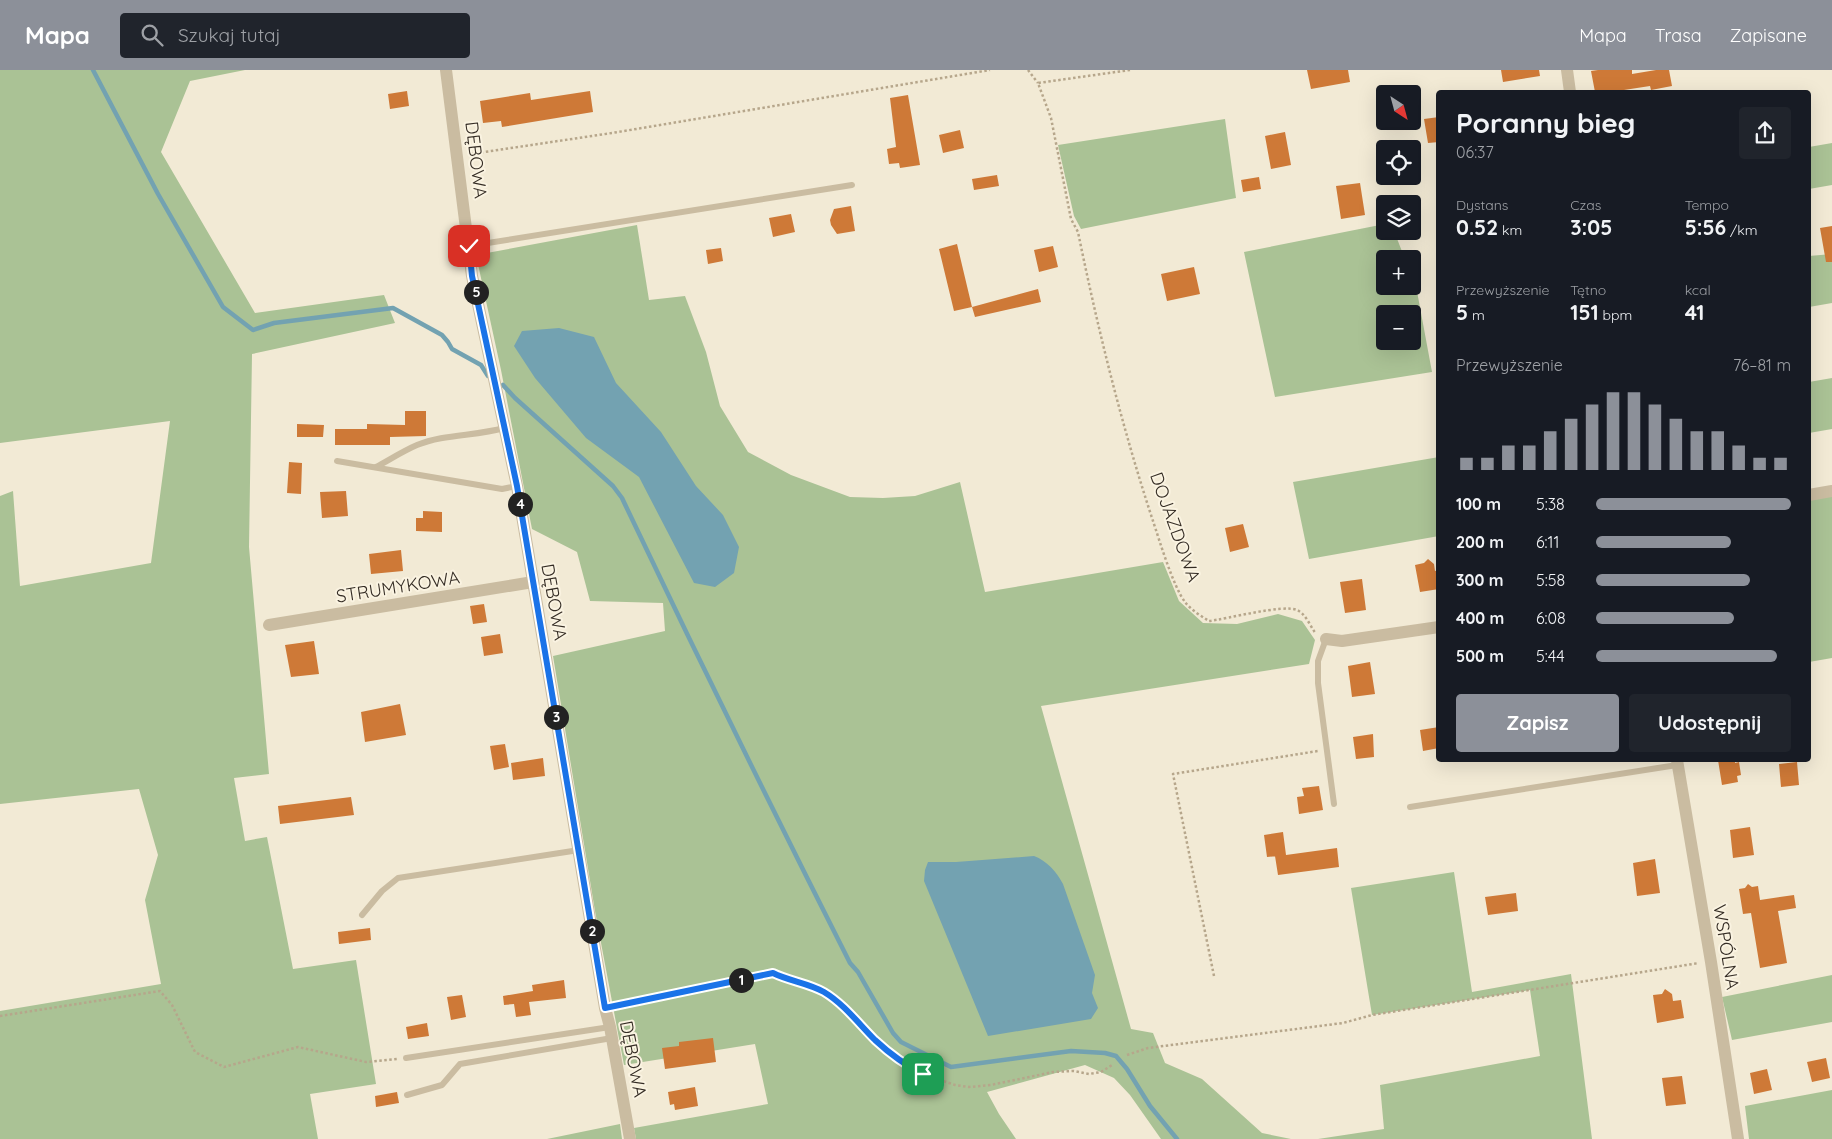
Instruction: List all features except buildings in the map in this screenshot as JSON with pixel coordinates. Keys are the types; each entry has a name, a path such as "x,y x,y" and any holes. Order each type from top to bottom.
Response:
{"street":[{"name":"DĘBOWA","path":"446,70 472,276 517,486 605,1008 630,1139"},
{"path":"1566,70 1570,90"},
{"path":"1811,495 1832,491"},
{"name":"STRUMYKOWA","path":"269,625 533,582"},
{"path":"1326,639 1342,641 1436,627"},
{"name":"WSPÓLNA","path":"1677,762 1711,962 1738,1139"}],"lane":[{"path":"469,246 852,185"},
{"path":"376,468 418,445 449,437 487,433 504,428"},
{"path":"337,461 502,489 517,486"},
{"path":"1326,639 1318,661 1318,682 1334,804"},
{"path":"1410,807 1677,762"},
{"path":"362,915 382,892 398,878 579,850"},
{"path":"406,1058 611,1032"},
{"path":"407,1095 442,1085 460,1064 611,1032"}],"path":[{"path":"458,156 612,133 990,70"},
{"path":"1028,70 1038,83 1130,70"},
{"name":"DOJAZDOWA","path":"1038,83 1051,118 1071,219 1078,232 1110,374 1134,463 1176,585 1185,602 1199,615 1209,621 1283,608 1296,609 1304,615 1315,633 1320,638 1326,639"},
{"path":"1214,976 1174,774 1327,749"},
{"path":"1127,1055 1148,1048 1344,1023 1372,1015 1711,962"},
{"path":"605,1008 773,973 824,992 855,1018 891,1054 907,1066 923,1074 955,1085 969,1087 991,1085 1054,1072 1101,1072 1112,1065"},
{"path":"0,1016 160,990 172,1004 195,1052 224,1067 298,1046 366,1062 406,1058"}],"green space":[{"path":"0,70 245,70 190,81 161,152 255,313 384,295 395,323 252,354 249,547 269,774 234,778 245,841 267,837 293,969 356,960 376,1084 310,1094 318,1139 0,1139 0,1011 161,984 145,900 158,855 139,789 0,804 0,496 13,491 20,586 151,563 170,421 0,443"},
{"path":"1225,119 1236,198 1081,229 1074,216 1058,145"},
{"path":"1832,143 1832,185 1811,189 1811,147"},
{"path":"637,225 649,300 685,296 706,352 720,406 748,452 791,475 850,497 883,498 915,496 960,482 985,592 1163,562 1179,601 1203,623 1237,624 1278,614 1302,621 1315,640 1309,664 1041,706 1131,1029 1153,1033 1165,1063 1202,1079 1262,1133 1291,1139 1161,1139 1130,1095 1114,1078 1085,1065 987,1092 1016,1139 636,1139 634,1128 768,1104 755,1044 624,1065 595,911 553,656 665,631 663,603 590,601 577,552 532,529 476,255"},
{"path":"1376,226 1376,240 1398,240 1401,250 1376,250 1376,295 1418,295 1420,305 1376,305 1376,350 1421,350 1421,313 1432,372 1275,397 1244,252"},
{"path":"1832,254 1832,303 1811,307 1811,256"},
{"path":"1832,378 1832,429 1811,433 1811,382"},
{"path":"1436,458 1436,537 1309,559 1293,482"},
{"path":"1832,496 1832,658 1811,662 1811,500"},
{"path":"1454,872 1472,992 1571,974 1592,1139 1318,1139 1384,1129 1380,1085 1540,1056 1530,990 1372,1015 1351,888"},
{"path":"1832,975 1832,1022 1732,1040 1722,997"},
{"path":"1832,1090 1832,1139 1749,1139 1745,1106"},
{"path":"620,1124 622,1139 547,1139"}],"water":[{"path":"559,328 594,337 616,383 661,432 696,486 723,515 739,547 734,573 715,587 694,583 639,477 586,438 535,378 514,346 522,331"},
{"path":"1034,856 1051,867 1063,884 1095,975 1092,993 1098,1008 1091,1019 988,1036 924,881 925,870 928,862 956,862"}],"waterway":[{"path":"93,70 158,194 223,307 253,330 274,323 393,308 442,335 452,349 481,365 488,376"},
{"path":"503,385 613,486 622,498 734,731 850,963 858,972 893,1033 901,1042 951,1067 1071,1051 1105,1053 1116,1056 1127,1069 1150,1106 1177,1139"}],"route":[{"path":"469,246 472,276 517,486 605,1008 773,973 824,992 855,1018 891,1054 907,1066 923,1074"}]}
